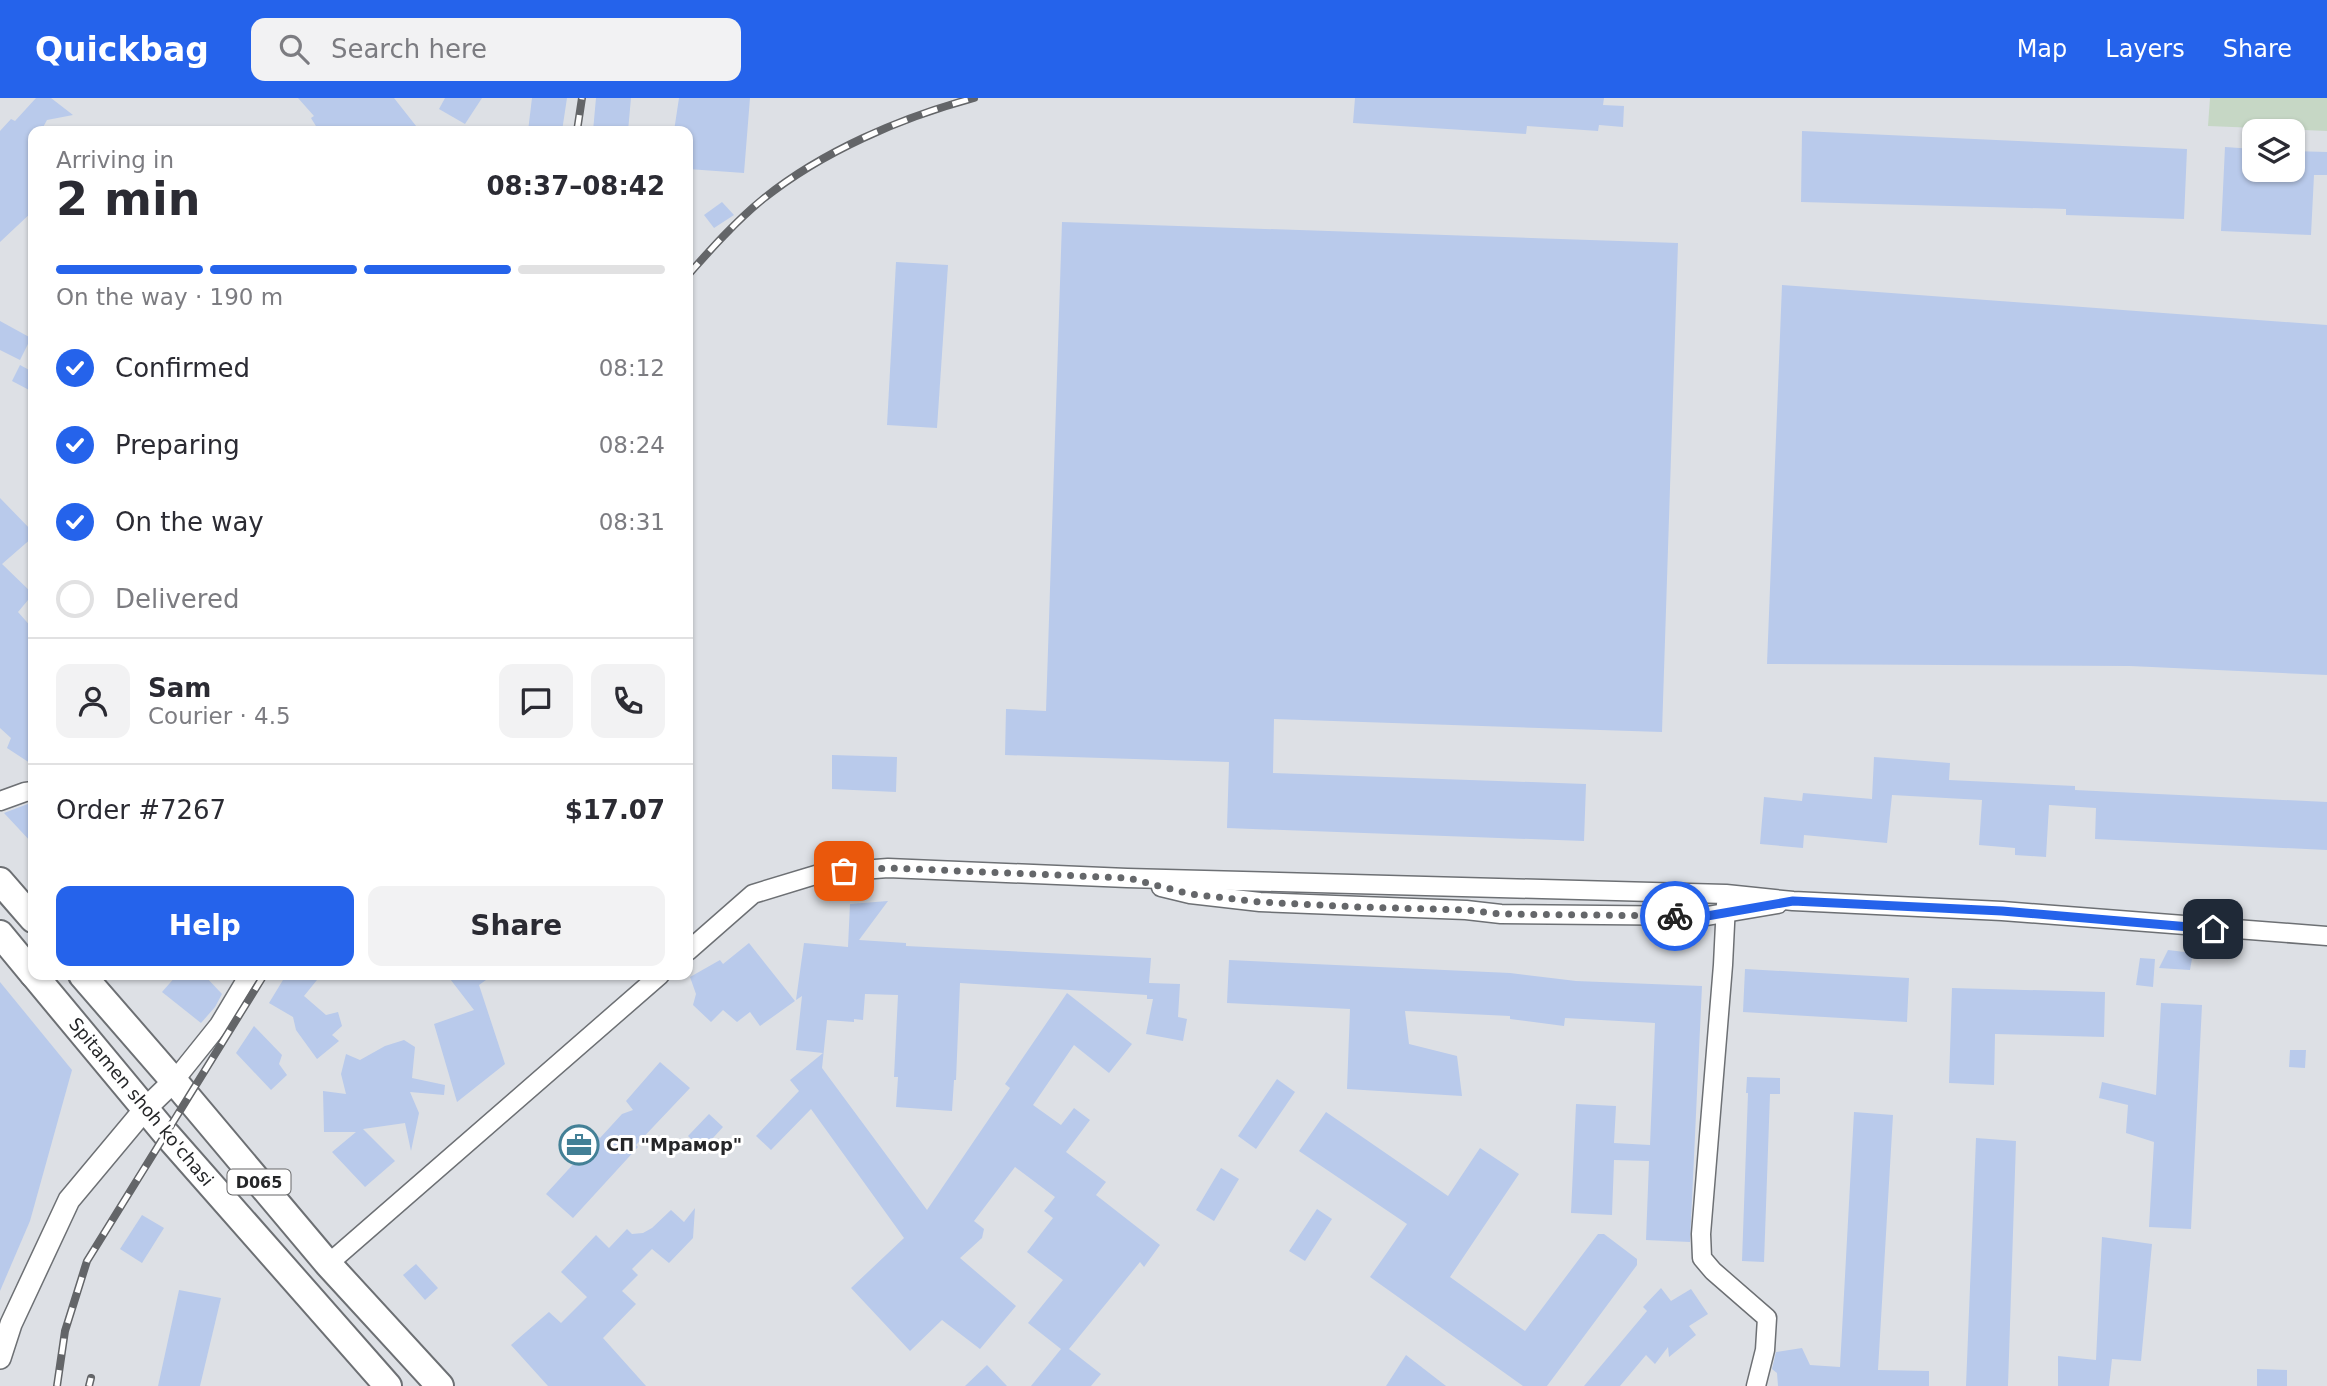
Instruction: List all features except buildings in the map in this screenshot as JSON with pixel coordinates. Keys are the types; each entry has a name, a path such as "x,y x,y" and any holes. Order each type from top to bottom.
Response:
{"main road":[{"path":"0,881 28,913"},
{"name":"Spitamen shoh ko'chasi","path":"0,934 28,968"},
{"name":"Spitamen shoh ko'chasi","path":"38,980 145,1109 388,1386"},
{"name":"D065","path":"86,980 328,1264 440,1386"}],"street":[{"path":"0,802 28,792"},
{"path":"693,947 753,894 822,873 888,868 1128,878 1726,894 1793,901 2002,911 2327,936"},
{"path":"1128,878 1190,894 1260,902 1466,910 1501,914 1707,916 1793,901"},
{"path":"1726,894 1723,965 1701,1234 1702,1258 1767,1318 1765,1350 1756,1386"},
{"path":"0,1358 11,1324 69,1200 145,1109 174,1081 219,1025 246,980"},
{"path":"328,1264 654,980"}],"green space":[{"path":"2210,98 2327,98 2327,131 2305,130 2305,119 2242,119 2242,127 2208,126"}],"railway":[{"path":"578,126 582,98"},
{"path":"693,270 763,199 811,166 891,126 974,98"},
{"path":"57,1386 65,1331 87,1261 261,980"},
{"path":"89,1386 91,1378"}],"way so far":[{"path":"844,871 888,868 1128,878 1190,894 1260,902 1466,910 1501,914 1675,916"}],"place":[{"name":"СП \"Мрамор\"","path":"579,1145"}],"route":[{"path":"1675,916 1707,916 1793,901 2002,911 2213,929"}]}
